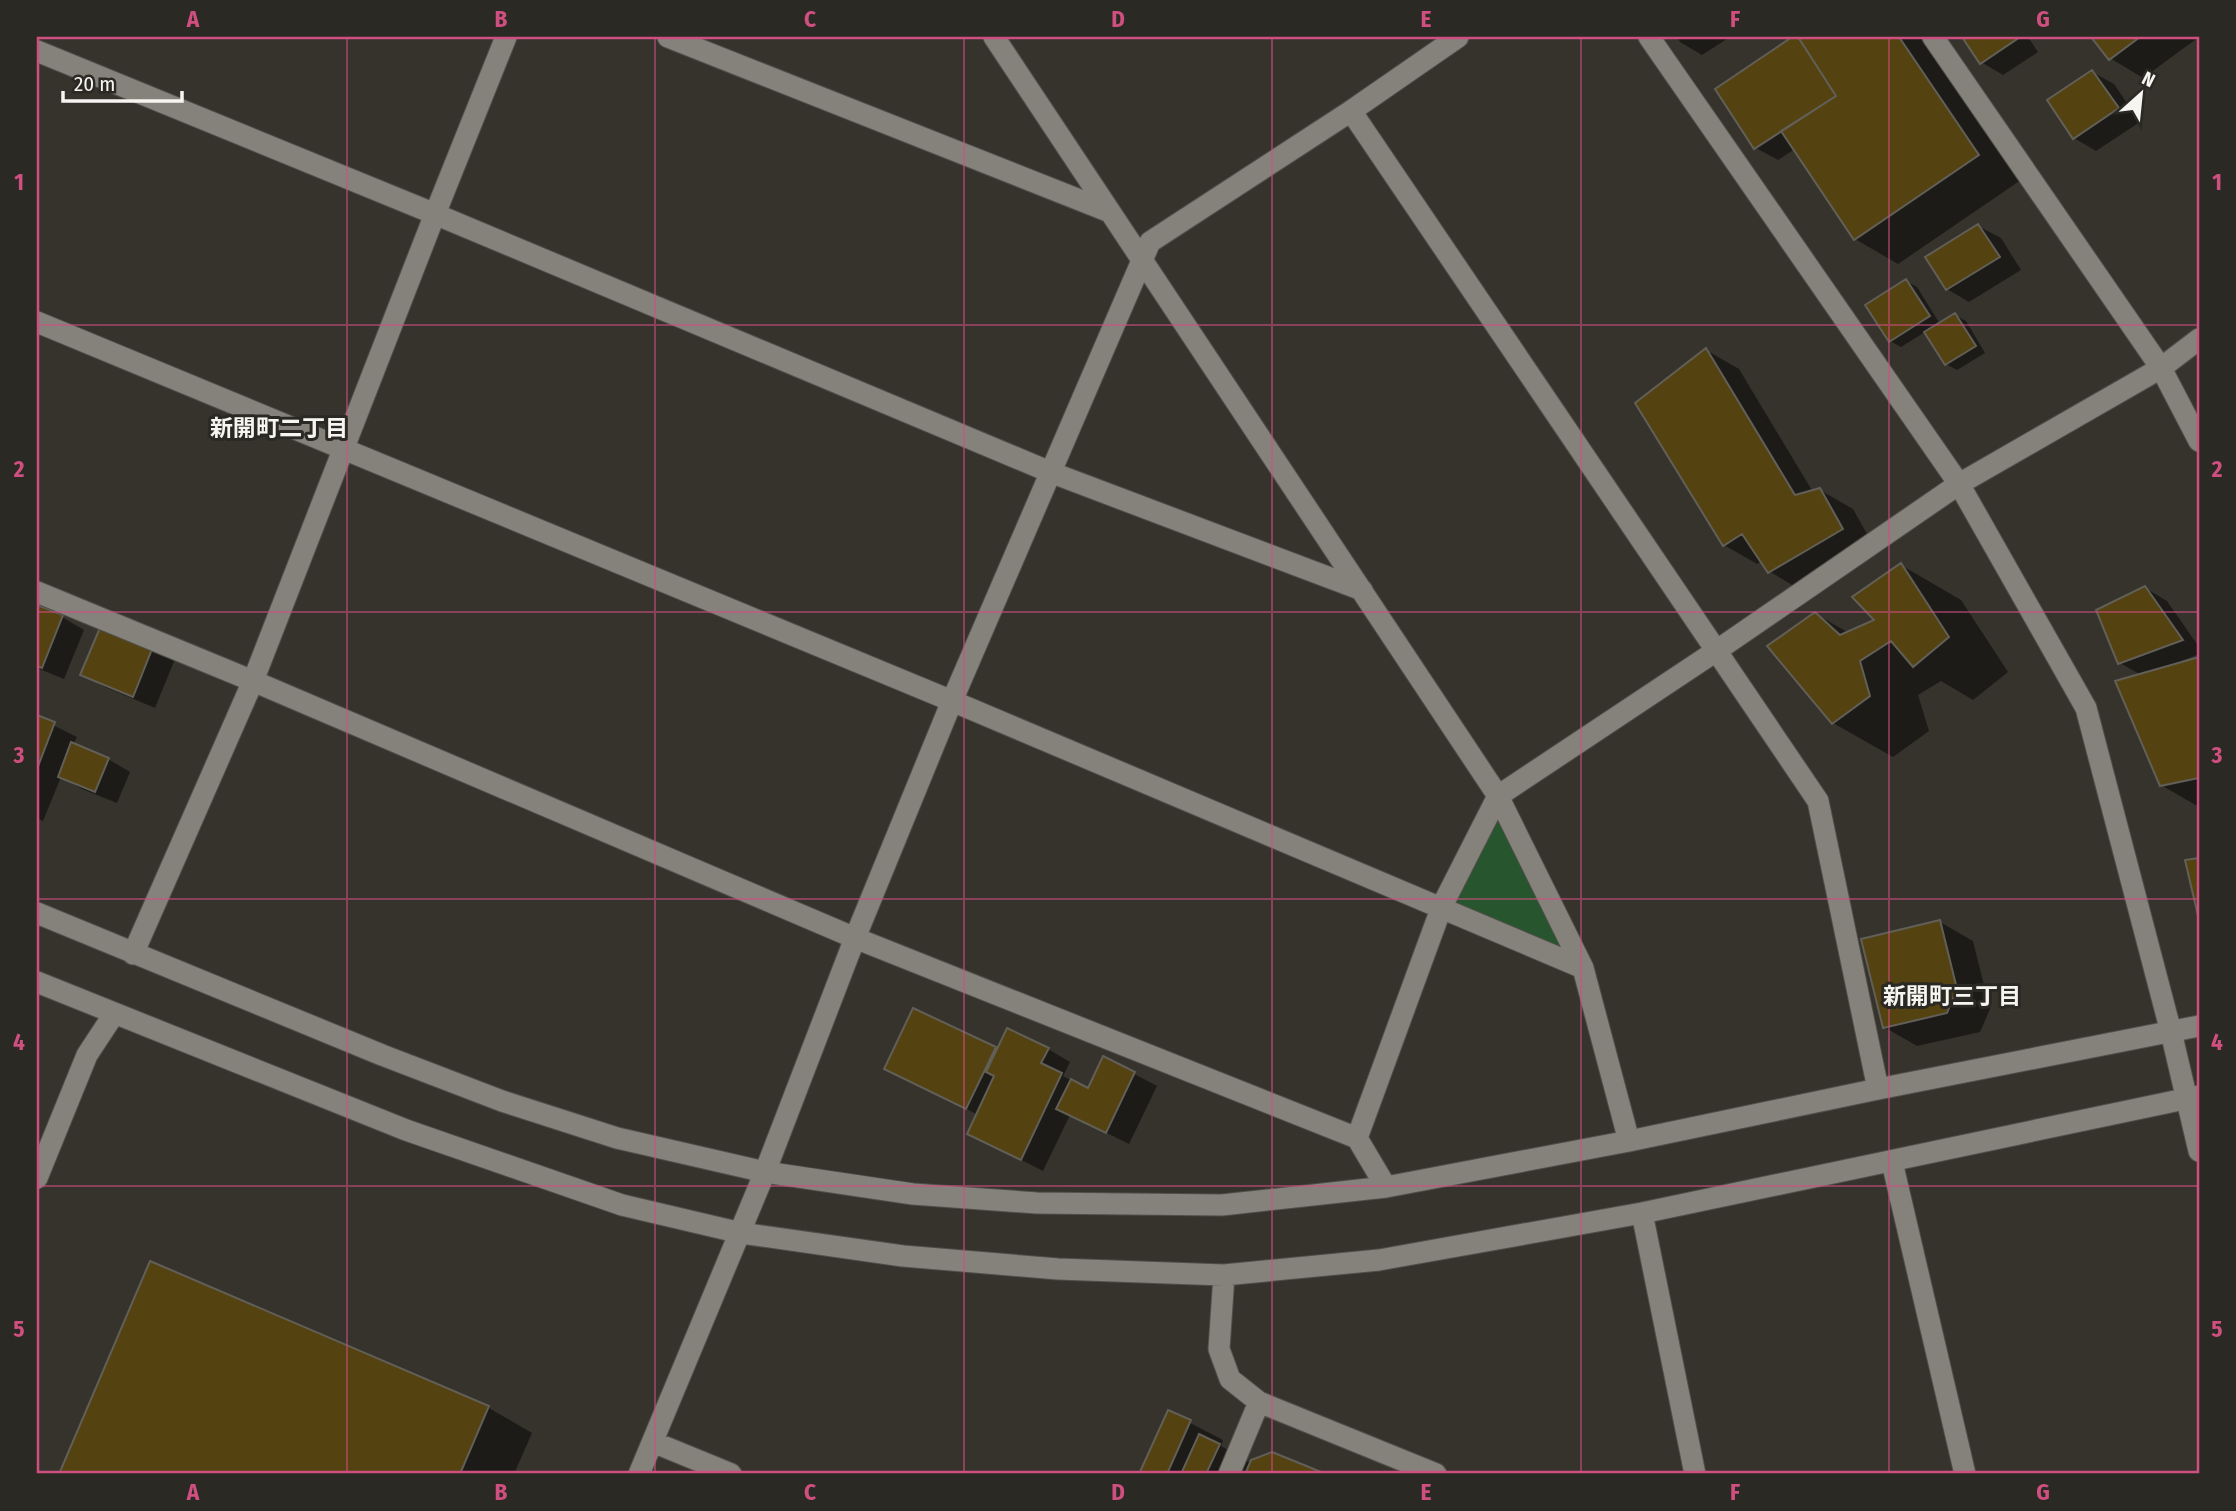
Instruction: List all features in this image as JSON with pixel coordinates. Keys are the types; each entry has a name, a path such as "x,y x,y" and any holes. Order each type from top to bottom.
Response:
{"street":[{"path":"133,954 253,681 506,37"},
{"path":"668,37 1110,212"},
{"path":"994,37 1498,796 1583,968 1629,1141"},
{"path":"639,1474 741,1233 952,701 1150,242 1351,111 1458,37"},
{"path":"1649,37 1959,484 2086,708 2171,1032 2193,1097 2199,1151"},
{"path":"1933,37 2161,368 2199,440"},
{"path":"37,51 435,214 1050,472 1362,590"},
{"path":"1351,111 1818,801 1878,1089"},
{"path":"37,322 952,701 1442,906 1583,968"},
{"path":"1357,1138 1442,906 1498,796 1716,651 1959,484 2161,368 2199,339"},
{"path":"37,592 856,938 1357,1138 1386,1187"},
{"path":"37,913 502,1101 617,1138 765,1172 913,1194 1037,1203 1222,1205 1386,1187 2199,1026"},
{"path":"37,982 406,1130 622,1205 741,1233 903,1256 1058,1269 1224,1275 1379,1260 1642,1213 2193,1097"},
{"path":"37,1178 87,1055 114,1014"},
{"path":"1892,1162 1965,1474"},
{"path":"1642,1213 1695,1474"},
{"path":"1224,1275 1219,1349 1230,1379 1259,1402 1437,1474"},
{"path":"1229,1474 1259,1402"},
{"path":"653,1442 732,1474"}],"green space":[{"path":"1498,796 1583,968 1442,906"}],"building":[{"path":"1792,37 1798,37 1836,96 1754,149 1715,89"},
{"path":"1798,37 1899,37 1979,155 1854,240 1781,131 1836,96"},
{"path":"1962,37 2015,37 2017,39 1980,64"},
{"path":"2091,37 2140,37 2109,60"},
{"path":"2092,70 2119,108 2073,139 2047,100"},
{"path":"1978,224 2000,257 1946,290 1925,257"},
{"path":"1906,279 1930,316 1889,342 1865,305"},
{"path":"1955,313 1976,346 1945,365 1924,332"},
{"path":"1706,348 1795,495 1820,488 1843,529 1768,573 1742,534 1723,546 1635,403"},
{"path":"1901,563 1949,637 1913,667 1891,641 1860,661 1870,696 1832,724 1767,646 1815,612 1840,635 1874,620 1852,597"},
{"path":"2145,586 2183,640 2118,664 2096,610"},
{"path":"37,605 63,615 42,668 37,666"},
{"path":"102,623 154,644 133,697 80,675"},
{"path":"2199,657 2199,778 2160,786 2115,681"},
{"path":"37,715 55,722 37,769"},
{"path":"71,742 109,758 95,792 58,777"},
{"path":"2199,858 2199,920 2185,860"},
{"path":"1940,920 1957,989 1947,1013 1883,1028 1861,939"},
{"path":"913,1008 996,1047 966,1109 884,1069"},
{"path":"1007,1028 1049,1048 1041,1063 1062,1073 1021,1160 967,1134 994,1076 986,1072"},
{"path":"1103,1056 1135,1072 1106,1133 1056,1109 1071,1079 1088,1088"},
{"path":"150,1261 489,1406 460,1474 59,1474"},
{"path":"1168,1410 1191,1420 1167,1474 1139,1474"},
{"path":"1199,1434 1220,1444 1206,1474 1181,1474"},
{"path":"1272,1452 1326,1474 1245,1474 1251,1460"}],"district":[{"name":"新開町二丁目","path":"279,428"},
{"name":"新開町三丁目","path":"1952,996"}]}
